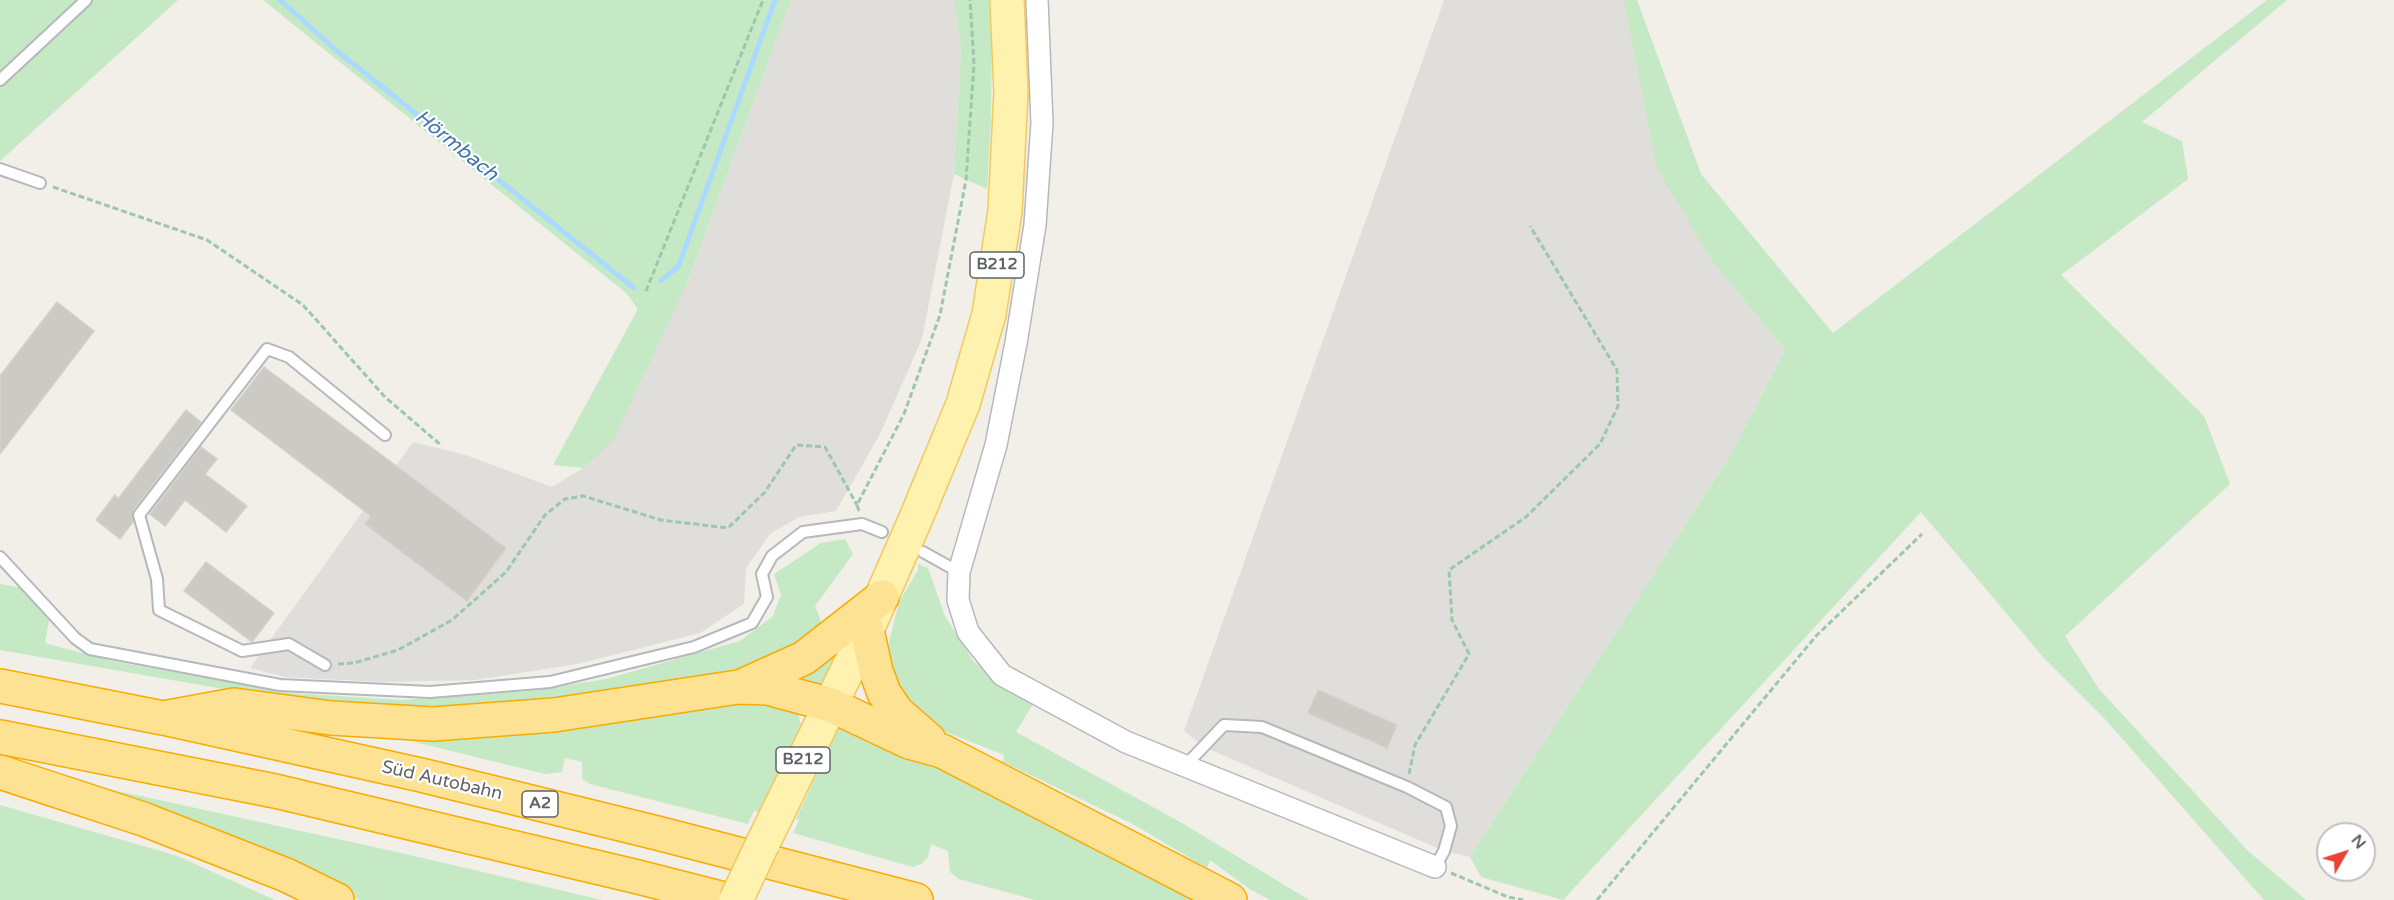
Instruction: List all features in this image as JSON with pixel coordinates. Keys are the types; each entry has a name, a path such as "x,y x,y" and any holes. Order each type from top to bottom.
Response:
{"highway":[{"path":"738,687 804,658 882,597"},
{"path":"867,630 876,671 885,693 897,712 942,751"},
{"name":"Süd Autobahn","path":"0,686 163,718 455,784 916,900"},
{"path":"163,718 234,705 331,718 433,724 554,715 738,687 768,688 831,705 909,742 942,751 1230,900"},
{"path":"0,737 275,791 728,900"},
{"path":"0,772 143,819 286,875 337,900"}],"main road":[{"name":"B212","path":"736,900 867,630 963,404 989,314 1006,200 1011,92 1007,0"}],"street":[{"path":"1037,0 1042,123 1035,225 1017,343 996,445 959,572 958,600 968,632 1002,675 1126,742 1435,867"}],"lane":[{"path":"0,80 86,0"},
{"path":"0,169 40,183"},
{"path":"325,665 289,644 242,651 159,610 157,579 139,515 267,349 289,357 385,435"},
{"path":"0,557 75,638 90,649 280,685 430,692 550,682 694,647 752,623 767,597 762,574 772,556 803,532 862,524 882,532"},
{"path":"923,552 959,572"},
{"path":"1185,766 1224,725 1262,727 1407,788 1446,807 1451,826 1444,851 1435,867"}],"path":[{"path":"646,291 763,0"},
{"path":"857,505 904,414 940,315 966,180 974,63 970,0"},
{"path":"40,183 207,240 303,305 385,397 442,446"},
{"path":"1407,788 1415,745 1469,654 1452,620 1449,570 1526,517 1600,444 1618,406 1617,370 1530,226"},
{"path":"325,665 354,663 398,650 452,620 506,572 545,515 565,499 584,496 662,520 728,528 765,492 796,445 825,447 857,505 862,524"},
{"path":"1598,900 1816,636 1922,534"},
{"path":"1435,867 1508,897 1523,900"}],"shaded area":[{"path":"791,0 954,0 961,49 954,174 922,339 879,436 836,511 799,517 770,534 746,568 744,604 700,633 577,664 475,680 382,682 285,677 250,668 413,442 466,455 552,487 583,468 687,283"},
{"path":"1444,0 1624,0 1712,261 1785,350 1730,456 1470,857 1444,851 1204,747 1184,731"}],"green space":[{"path":"0,0 178,0 0,161"},
{"path":"263,0 791,0 687,283 614,439 583,468 553,465 638,309 626,293"},
{"path":"954,0 989,0 992,37 987,189 954,174 961,49"},
{"path":"1624,0 1637,0 1701,174 1833,333 2267,0 2287,0 2142,122 2182,141 2188,179 2061,275 2204,416 2230,484 2065,636 2099,689 2247,850 2306,900 2264,900 2104,718 2043,657 1921,512 1563,900 1481,877 1470,857 1730,456 1785,350 1712,261 1657,168"},
{"path":"845,539 853,554 815,606 824,629 760,667 649,689 412,711 304,703 0,650 0,584 28,589 49,621 45,643 112,661 290,693 401,700 531,691 606,679 740,641 773,616 781,595 774,574 821,543"},
{"path":"918,564 928,568 945,616 974,662 1033,704 1016,732 1182,823 1309,900 1270,900 1248,888 1210,860 1207,868 1131,823 1003,762 1004,755 946,732 913,709 900,692 892,674 889,642 899,602 918,570"},
{"path":"843,645 820,690 789,675"},
{"path":"745,698 798,713 801,724 761,812 754,811 748,824 590,784 582,779 582,762 565,758 562,772 545,774 382,734"},
{"path":"852,723 1209,900 1035,900 959,879 950,872 948,851 931,844 928,857 921,864 913,867 793,833 799,820 796,819 840,725"},
{"path":"104,788 397,852 602,900 360,900 295,868 102,794"},
{"path":"0,805 175,855 275,900 0,900"}],"building":[{"path":"57,302 94,331 0,454 0,376"},
{"path":"264,367 506,548 467,601 365,524 371,516 231,410"},
{"path":"186,410 201,422 133,510 133,522 120,539 96,520 115,495 118,499"},
{"path":"201,447 217,459 205,474 247,506 226,532 185,500 165,526 150,514"},
{"path":"206,562 274,613 252,642 184,591"},
{"path":"1318,690 1397,725 1387,748 1308,713"}],"waterway":[{"name":"Hörmbach","path":"280,0 336,50 634,288"},
{"name":"Hörmbach","path":"661,281 679,265 775,0"}]}
